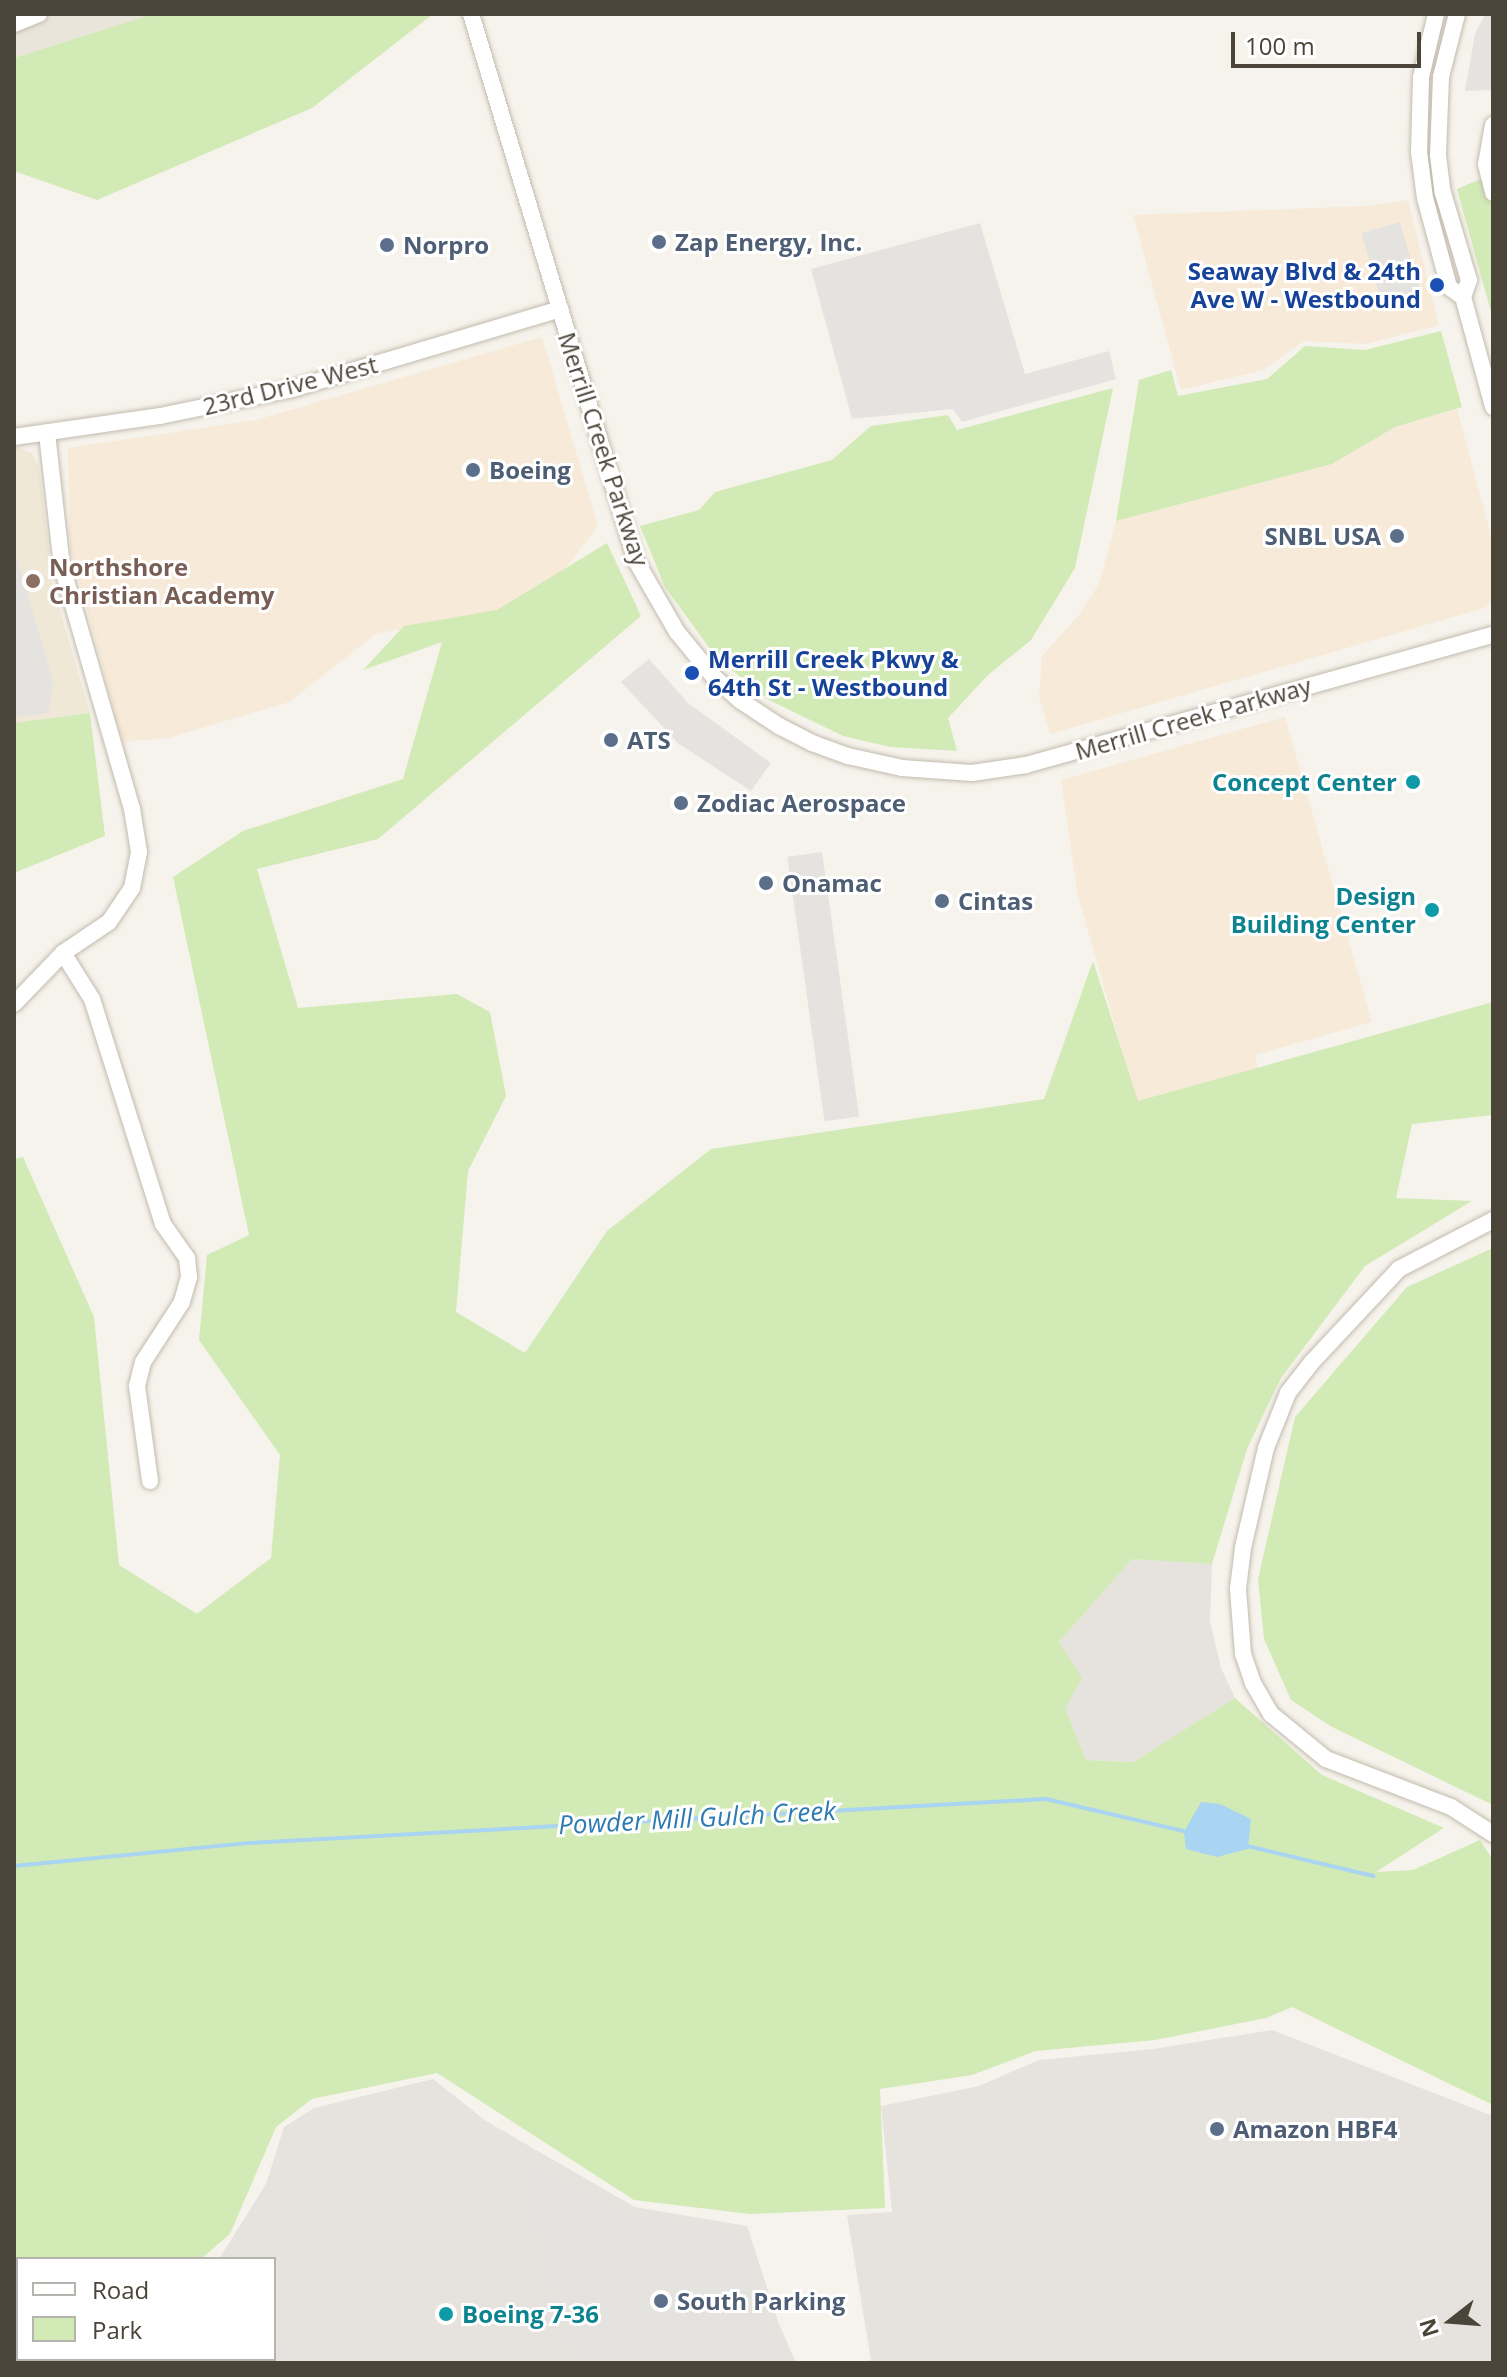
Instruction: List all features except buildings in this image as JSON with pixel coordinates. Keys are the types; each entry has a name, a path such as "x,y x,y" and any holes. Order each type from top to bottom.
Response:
{"street":[{"path":"14,24 39,14"},
{"name":"Merrill Creek Parkway","path":"471,14 636,561 656,600 714,677 741,701 812,743 848,756 936,773 972,773 1026,765 1493,635"},
{"path":"1436,14 1421,77 1419,152 1425,198 1449,287 1463,297"},
{"path":"1457,14 1441,77 1438,155 1443,193 1469,280 1463,297 1493,407"},
{"path":"1493,125 1486,164 1493,193"},
{"name":"23rd Drive West","path":"14,437 47,434 292,389 560,309"},
{"path":"14,1004 63,953 109,922 132,888 139,852 132,809 62,567 47,434"},
{"path":"63,953 92,999 163,1224 187,1258 189,1277 182,1302 143,1362 137,1386 150,1481"},
{"path":"1493,1220 1399,1269 1351,1318 1288,1393 1276,1417 1263,1461 1238,1589 1243,1654 1253,1683 1271,1714 1326,1759 1451,1807 1493,1834"}],"shaded area":[{"path":"15,14 153,14 14,58"},
{"path":"1485,14 1493,14 1493,90 1465,91 1475,34"},
{"path":"1408,200 1439,325 1366,344 1304,341 1263,370 1181,390 1133,215 1367,206"},
{"path":"1400,222 1420,292 1382,303 1362,233"},
{"path":"980,223 1025,374 1109,351 1116,379 962,422 953,409 852,419 811,269"},
{"path":"542,337 598,526 532,612 377,633 289,702 168,738 123,742 70,547 68,448 256,420"},
{"path":"1457,409 1493,543 1493,600 1484,608 1050,734 1039,697 1042,656 1078,616 1099,584 1116,521 1332,464 1395,427"},
{"name":"Northshore Christian Academy","path":"14,446 32,453 39,467 53,586 90,713 14,723"},
{"path":"14,549 53,680 49,713 14,717"},
{"path":"649,659 688,703 771,763 751,791 679,744 621,682"},
{"path":"1285,717 1372,1022 1255,1055 1258,1069 1137,1104 1077,892 1061,780"},
{"path":"822,852 859,1116 824,1121 787,857"},
{"path":"1132,1559 1212,1564 1210,1621 1221,1668 1235,1698 1133,1762 1086,1760 1065,1708 1059,1642"},
{"path":"1272,2030 1493,2116 1493,2363 868,2363 871,2360 847,2215 892,2212 881,2106 979,2086 1039,2060 1153,2049"},
{"path":"433,2079 486,2121 635,2207 747,2226 779,2324 796,2363 162,2363 276,2361 276,2257 220,2257 266,2184 284,2127 314,2108"},
{"name":"South Parking","path":"523,2162 628,2213 745,2232 787,2363 573,2363 526,2205 536,2203 525,2177 519,2176"},
{"path":"276,2333 285,2363 174,2363 276,2361"}],"green space":[{"path":"153,14 433,14 312,108 97,200 14,171 14,58"},
{"path":"1493,174 1493,319 1457,189"},
{"path":"1441,331 1462,407 1395,427 1332,464 1116,521 1139,380 1171,370 1178,396 1267,379 1305,346 1365,350"},
{"path":"1113,388 1075,568 1031,640 988,675 948,718 957,751 890,747 843,736 769,700 716,657 665,587 640,526 699,510 715,492 832,460 871,426 948,415 957,430"},
{"path":"607,543 641,616 378,839 257,869 298,1008 457,994 490,1012 506,1096 468,1171 456,1312 525,1353 607,1231 711,1149 1044,1099 1093,961 1138,1101 1493,1002 1493,1115 1412,1124 1396,1198 1472,1201 1365,1266 1281,1378 1247,1449 1212,1564 1132,1559 1059,1642 1082,1678 1065,1708 1086,1760 1133,1762 1235,1698 1322,1775 1444,1828 1376,1872 1413,1870 1480,1840 1493,1860 1493,2105 1292,2007 1266,2018 1155,2040 1036,2051 972,2075 880,2089 885,2208 750,2214 634,2200 437,2073 312,2099 276,2127 230,2234 203,2257 16,2257 16,2260 14,1159 23,1157 94,1317 119,1565 197,1614 271,1558 280,1455 199,1340 207,1255 249,1235 173,877 243,831 403,779 442,642 363,670 404,626 497,610"},
{"path":"90,713 105,836 14,873 14,723"},
{"path":"1493,1248 1493,1805 1332,1727 1291,1700 1264,1639 1258,1579 1295,1417 1407,1287"},
{"path":"47,2361 148,2361 148,2363"}],"water":[{"path":"1201,1802 1220,1804 1251,1819 1248,1849 1217,1857 1186,1849 1184,1832"}],"waterway":[{"name":"Powder Mill Gulch Creek","path":"14,1866 250,1843 1046,1799 1188,1832"},
{"name":"Powder Mill Gulch Creek","path":"1243,1845 1373,1876"}],"place":[{"name":"Zap Energy, Inc.","path":"659,242"},
{"name":"Norpro","path":"387,245"},
{"name":"Seaway Blvd & 24th Ave W - Westbound","path":"1437,285"},
{"name":"Boeing","path":"473,470"},
{"name":"SNBL USA","path":"1397,536"},
{"name":"Northshore Christian Academy","path":"33,581"},
{"name":"Merrill Creek Pkwy & 64th St - Westbound","path":"692,673"},
{"name":"ATS","path":"611,740"},
{"name":"Concept Center","path":"1413,782"},
{"name":"Zodiac Aerospace","path":"681,803"},
{"name":"Onamac","path":"766,883"},
{"name":"Cintas","path":"942,901"},
{"name":"Design Building Center","path":"1432,910"},
{"name":"Amazon HBF4","path":"1217,2129"},
{"name":"South Parking","path":"661,2301"},
{"name":"Boeing 7-36","path":"446,2314"}]}
